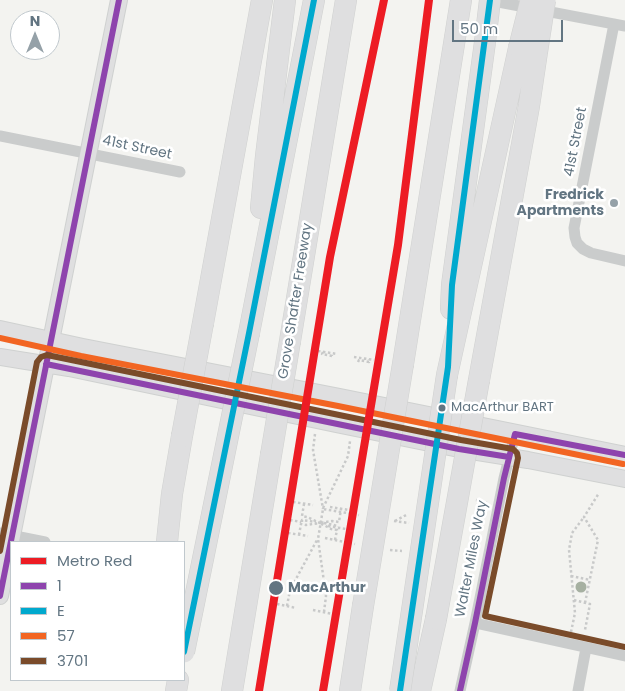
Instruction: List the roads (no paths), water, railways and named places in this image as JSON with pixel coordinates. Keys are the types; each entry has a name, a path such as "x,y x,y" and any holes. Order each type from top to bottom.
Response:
{"highway":[{"path":"167,541 171,502 182,436 262,0"},
{"path":"350,691 461,0"},
{"path":"448,371 452,285 489,0"},
{"path":"420,691 436,619 523,138 530,0"},
{"path":"400,691 448,371 528,50 545,0"},
{"path":"249,333 266,156 285,1"},
{"path":"185,647 313,4"},
{"name":"Grove Shafter Freeway","path":"232,691 345,7"}],"main road":[{"path":"0,596 6,534 46,364 119,0"},
{"path":"0,329 625,455"},
{"path":"0,357 87,372 459,449 625,480"}],"street":[{"path":"489,0 620,25"},
{"name":"41st Street","path":"620,25 574,228 577,243 583,249 591,253 625,261"},
{"name":"41st Street","path":"0,136 180,172"},
{"name":"Walter Miles Way","path":"460,691 504,478 515,434"},
{"path":"6,534 40,541"},
{"path":"475,623 625,656"},
{"path":"578,691 586,648"}],"metro line":[{"name":"Red","path":"259,691 330,257 384,0"},
{"name":"Red","path":"323,691 398,245 429,0"}],"place":[{"name":"Fredrick Apartments","path":"614,203"},
{"name":"MacArthur BART","path":"442,408"},
{"name":"MacArthur","path":"276,588"}]}
